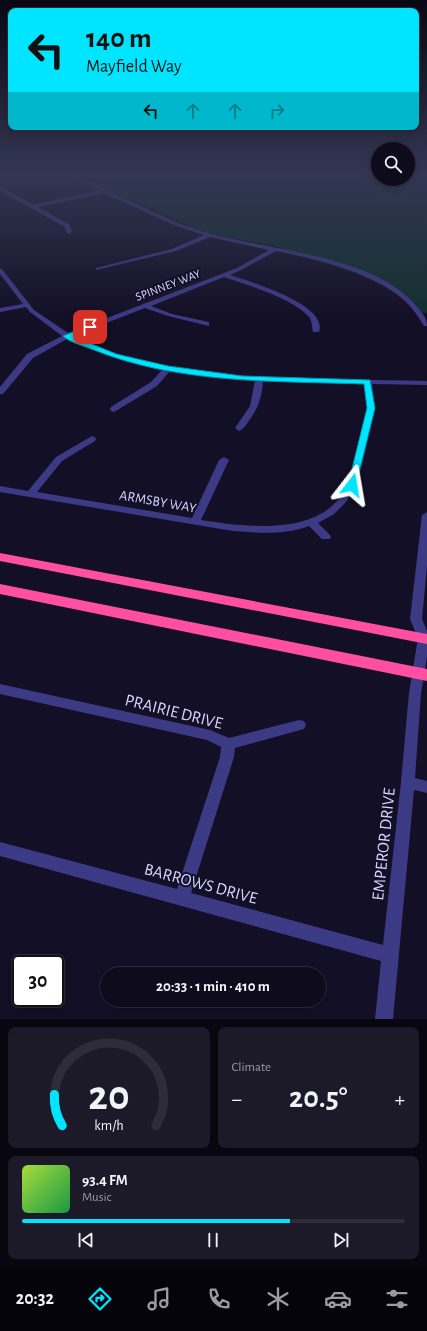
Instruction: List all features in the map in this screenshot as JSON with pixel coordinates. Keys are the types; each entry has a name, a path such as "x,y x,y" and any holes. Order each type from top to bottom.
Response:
{"highway":[{"path":"0,557 426,637"},
{"path":"0,589 422,674"}],"street":[{"path":"60,222 68,226 70,232"},
{"path":"171,222 209,235 337,264 371,277 403,296 414,305 427,324"},
{"path":"98,269 174,250 209,235"},
{"name":"SPINNEY WAY","path":"0,392 30,356 67,336 224,275 253,263 275,250"},
{"path":"1,273 27,305 43,320 67,336 114,355 168,368 210,375 259,379 427,383"},
{"path":"224,275 296,304 313,317 316,323 316,330"},
{"path":"0,310 27,305"},
{"path":"146,306 170,315 206,324"},
{"path":"114,409 154,384 168,368"},
{"path":"239,428 253,411 256,403 259,379"},
{"name":"ARMSBY WAY","path":"0,489 194,522 254,530 293,527 311,522 329,514 339,506 347,496 352,485 371,408 368,381"},
{"path":"31,494 59,459 92,439"},
{"path":"194,522 224,460"},
{"path":"426,637 416,619 427,515"},
{"path":"311,522 326,537"},
{"name":"EMPEROR DRIVE","path":"384,1019 408,782 426,637"},
{"name":"PRAIRIE DRIVE","path":"0,689 210,735 228,744 227,758 182,897"},
{"path":"228,744 299,724"},
{"path":"408,782 427,787"},
{"name":"BARROWS DRIVE","path":"0,849 182,897 391,955"}],"green space":[{"path":"179,222 427,222 427,313 415,312 406,295 353,272 275,246 200,232"}],"route":[{"path":"90,327 67,336 81,343 114,355 168,368 242,378 368,381 371,408 352,485"}]}
